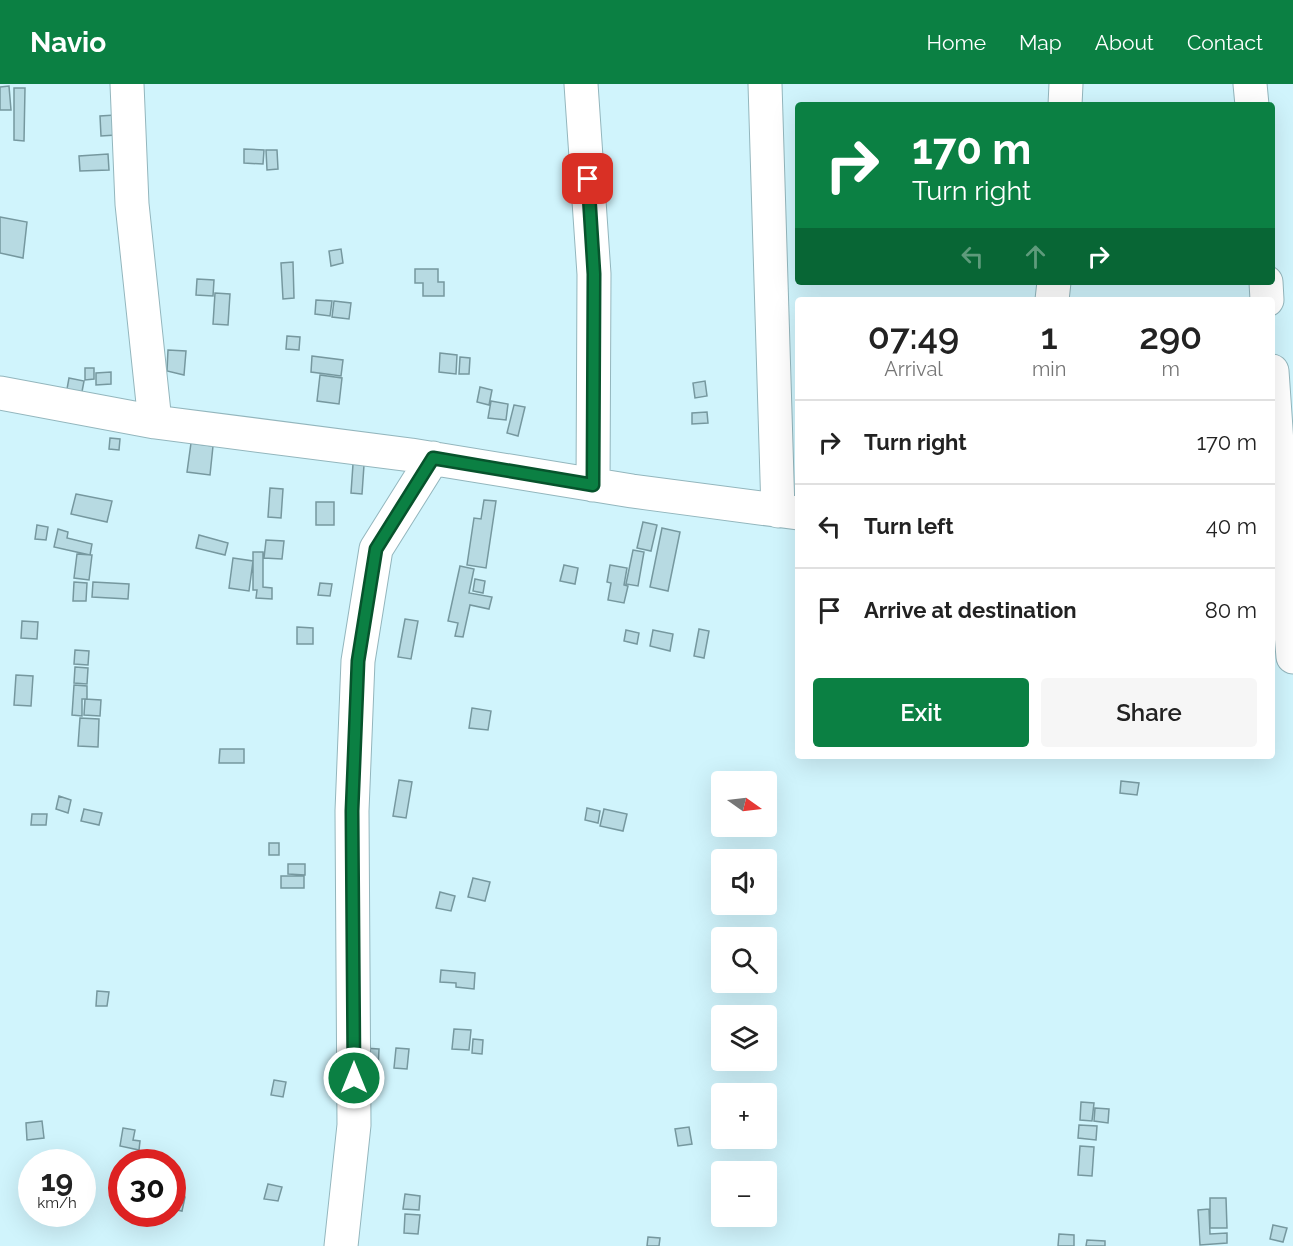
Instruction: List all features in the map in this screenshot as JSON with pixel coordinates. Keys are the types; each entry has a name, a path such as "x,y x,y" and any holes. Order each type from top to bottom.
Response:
{"street":[{"path":"127,84 132,204 155,422"},
{"path":"581,84 594,274 593,485"},
{"path":"0,393 155,422 433,458 593,485 788,512 765,84"},
{"path":"1065,102 1066,84"},
{"path":"1250,84 1252,102"},
{"path":"1275,422 1284,573 1293,657"},
{"path":"341,1246 354,1125 352,811 358,661 376,549 433,458"}],"building":[{"path":"9,86 11,110 0,110 0,87"},
{"path":"14,88 25,88 24,141 14,140"},
{"path":"115,115 116,135 101,136 100,116"},
{"path":"244,149 264,150 263,164 244,163"},
{"path":"266,150 277,150 278,169 267,170"},
{"path":"108,154 109,170 80,171 79,156"},
{"path":"0,217 27,222 23,258 0,253"},
{"path":"341,249 343,263 331,266 329,251"},
{"path":"293,262 294,298 283,299 281,263"},
{"path":"415,269 438,269 438,282 444,282 444,296 423,296 423,283 415,283"},
{"path":"197,279 214,280 213,296 196,295"},
{"path":"215,293 230,294 228,325 213,324"},
{"path":"316,300 332,301 330,316 315,314"},
{"path":"334,301 351,303 349,319 332,317"},
{"path":"287,336 300,337 299,350 286,349"},
{"path":"168,350 186,351 184,375 167,371"},
{"path":"440,353 457,355 456,374 439,372"},
{"path":"312,356 343,360 341,376 311,372"},
{"path":"460,357 470,358 469,374 459,374"},
{"path":"85,368 94,368 94,379 85,380"},
{"path":"111,372 111,384 96,385 96,373"},
{"path":"320,375 342,378 339,404 317,401"},
{"path":"69,378 84,381 81,397 65,400"},
{"path":"705,381 707,396 695,398 693,383"},
{"path":"480,387 492,390 489,405 477,402"},
{"path":"491,401 508,404 506,420 488,418"},
{"path":"514,405 525,407 518,436 507,433"},
{"path":"707,412 708,423 692,424 692,413"},
{"path":"110,438 120,439 119,450 109,449"},
{"path":"191,443 213,446 210,475 187,472"},
{"path":"353,464 364,465 362,494 351,493"},
{"path":"270,488 283,489 281,518 268,517"},
{"path":"76,494 112,501 107,522 71,514"},
{"path":"484,500 496,501 486,568 467,565 474,518 481,519"},
{"path":"316,502 334,502 334,525 316,525"},
{"path":"643,522 657,525 651,551 637,548"},
{"path":"37,525 48,527 46,540 35,539"},
{"path":"662,528 680,532 668,591 650,587"},
{"path":"58,529 68,532 67,538 92,544 90,555 54,547"},
{"path":"199,535 228,543 225,555 196,548"},
{"path":"266,540 284,541 282,559 264,558"},
{"path":"633,550 644,552 638,586 626,584"},
{"path":"253,552 263,552 263,587 272,588 272,599 256,598 257,590 253,590"},
{"path":"77,554 92,555 89,580 74,578"},
{"path":"233,558 253,561 249,591 229,588"},
{"path":"564,565 578,568 575,584 560,581"},
{"path":"610,565 627,568 624,585 628,586 624,603 608,600 611,583 607,582"},
{"path":"460,566 474,569 469,593 492,597 489,609 470,605 463,637 455,636 458,623 448,621"},
{"path":"475,579 485,581 483,593 473,591"},
{"path":"74,582 87,583 86,601 73,601"},
{"path":"93,582 129,584 128,599 92,597"},
{"path":"320,583 332,584 330,596 318,595"},
{"path":"405,619 418,621 411,659 398,657"},
{"path":"22,621 38,622 37,639 21,638"},
{"path":"297,627 313,628 313,644 297,644"},
{"path":"699,629 709,631 704,658 694,656"},
{"path":"626,630 639,633 637,644 624,641"},
{"path":"653,630 673,634 670,651 650,646"},
{"path":"75,650 89,651 88,665 74,664"},
{"path":"75,667 88,668 87,684 74,683"},
{"path":"16,675 33,676 31,706 14,705"},
{"path":"74,685 87,686 87,699 82,699 82,716 72,715"},
{"path":"85,699 101,700 100,716 84,715"},
{"path":"472,708 491,711 488,730 469,728"},
{"path":"80,718 99,719 98,747 78,746"},
{"path":"220,749 244,749 244,763 219,763"},
{"path":"399,780 412,782 406,818 393,816"},
{"path":"1121,781 1139,783 1137,795 1120,793"},
{"path":"59,796 71,800 68,813 56,809"},
{"path":"587,808 600,811 598,823 585,820"},
{"path":"84,809 102,813 99,825 81,821"},
{"path":"604,809 627,814 623,831 600,826"},
{"path":"32,814 47,814 46,825 31,825"},
{"path":"269,843 279,843 279,855 269,855"},
{"path":"288,864 305,864 305,875 288,874"},
{"path":"281,876 304,876 304,888 281,888"},
{"path":"473,878 490,882 485,901 468,897"},
{"path":"440,892 455,896 451,911 436,908"},
{"path":"441,970 475,973 474,989 456,987 456,983 440,982"},
{"path":"97,991 109,992 107,1006 96,1006"},
{"path":"454,1029 471,1030 469,1050 452,1049"},
{"path":"473,1039 483,1040 482,1054 472,1053"},
{"path":"363,1048 379,1049 378,1070 362,1069"},
{"path":"396,1048 409,1049 407,1069 394,1068"},
{"path":"274,1080 286,1082 283,1097 271,1095"},
{"path":"1081,1102 1094,1103 1092,1121 1080,1120"},
{"path":"1095,1108 1109,1109 1108,1123 1094,1121"},
{"path":"42,1121 44,1138 27,1140 26,1123"},
{"path":"1079,1125 1097,1126 1096,1140 1078,1138"},
{"path":"689,1127 692,1144 678,1146 675,1129"},
{"path":"123,1128 135,1130 133,1140 140,1141 139,1149 120,1146"},
{"path":"1080,1146 1094,1147 1092,1176 1078,1175"},
{"path":"268,1184 282,1187 278,1201 264,1199"},
{"path":"405,1194 420,1196 419,1210 403,1209"},
{"path":"1210,1198 1226,1198 1227,1228 1210,1228"},
{"path":"1209,1209 1210,1234 1227,1233 1227,1243 1200,1245 1198,1210"},
{"path":"405,1214 420,1215 418,1234 404,1233"},
{"path":"1273,1225 1287,1228 1283,1242 1270,1239"},
{"path":"1059,1234 1074,1235 1074,1246 1058,1246"},
{"path":"648,1237 660,1238 659,1246 647,1246"},
{"path":"1087,1240 1105,1241 1105,1246 1086,1246"}],"route":[{"path":"354,1078 355,935 352,811 358,661 376,549 433,458 593,485 594,274 588,179"}]}
